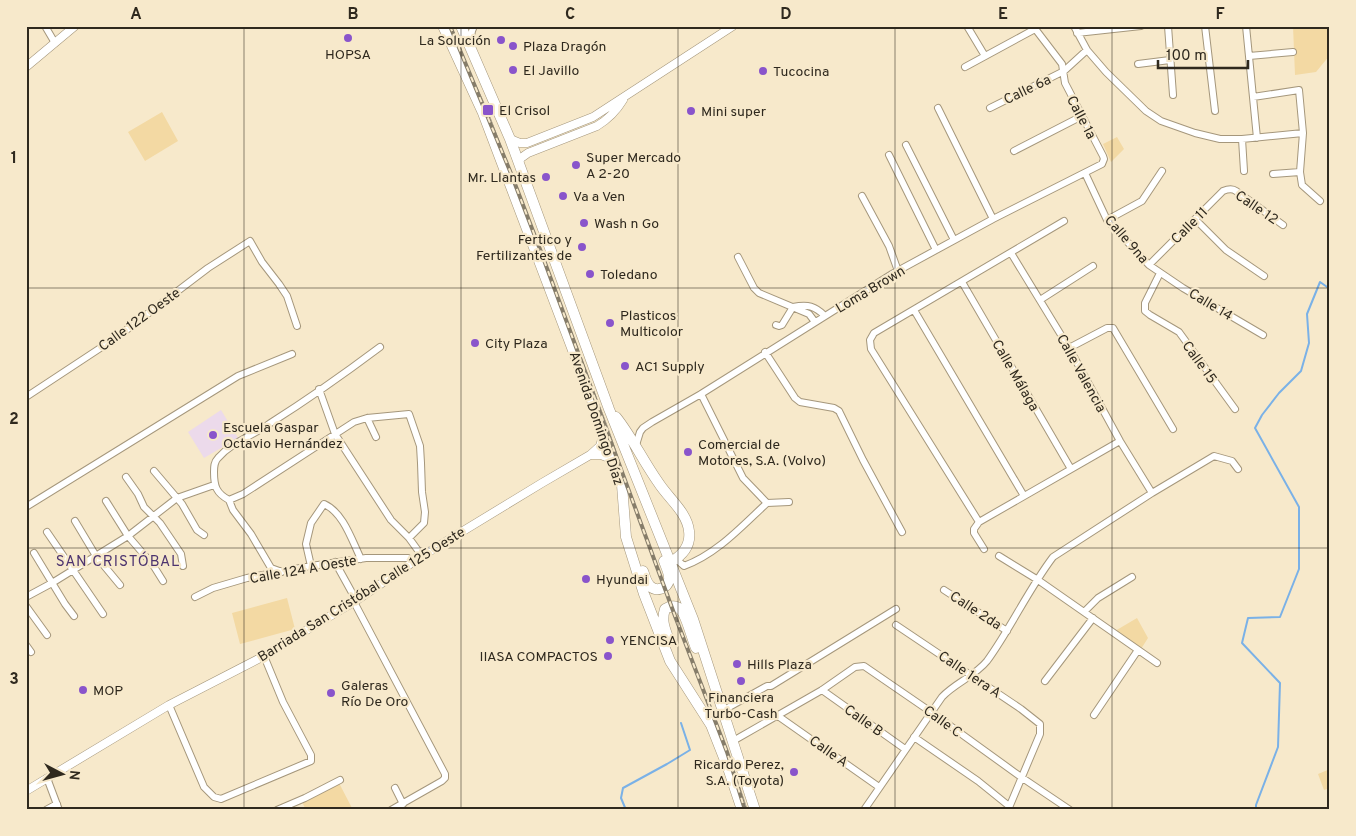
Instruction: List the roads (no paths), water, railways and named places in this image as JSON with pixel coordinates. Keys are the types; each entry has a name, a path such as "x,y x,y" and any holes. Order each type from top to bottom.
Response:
{"main road":[{"name":"Avenida Domingo Díaz","path":"443,26 483,113 614,460 622,485 626,537 644,594 670,661 711,725 742,810"},
{"name":"Avenida Domingo Díaz","path":"461,26 519,161 609,409 641,490 674,561 754,810"},
{"path":"609,409 623,426 659,485 688,524 690,534 688,544 674,561"},
{"path":"624,513 646,580 654,589 661,589 669,580 668,573 654,536 641,490"},
{"path":"690,690 662,622 665,609 675,606 680,609 684,615 696,650 708,668"}],"street":[{"path":"45,26 55,43"},
{"path":"26,67 75,26"},
{"path":"472,51 470,37 474,26"},
{"path":"510,139 520,143 527,143 593,117 733,26"},
{"path":"967,26 985,56"},
{"path":"1141,26 1076,29 1087,50 1106,72 1146,110 1161,121 1195,133 1220,139 1257,138 1302,133"},
{"path":"1168,26 1173,95"},
{"path":"1205,26 1215,111"},
{"path":"1246,26 1257,138"},
{"path":"965,67 1034,28"},
{"name":"Calle 1a","path":"1034,28 1062,64 1064,83 1103,156 1103,162"},
{"name":"Calle 6a","path":"990,108 1064,71 1087,50"},
{"path":"1249,56 1293,52"},
{"path":"1138,64 1170,60"},
{"path":"1253,97 1300,90 1302,133 1300,172 1302,186 1320,201"},
{"path":"519,161 528,153 604,122 620,106 625,96"},
{"path":"938,108 993,218"},
{"path":"1014,152 1082,116"},
{"path":"554,133 558,142"},
{"path":"1242,139 1244,171"},
{"path":"906,145 954,240"},
{"path":"889,155 936,250"},
{"name":"Loma Brown","path":"643,428 898,271 993,218 1100,166 1103,162"},
{"path":"1108,220 1142,201 1162,171"},
{"path":"1273,174 1300,172"},
{"name":"Calle 9na","path":"1085,173 1108,220 1149,265 1160,273"},
{"name":"Calle 11","path":"1149,265 1223,191 1230,189"},
{"name":"Calle 12","path":"1230,189 1236,191 1283,224"},
{"path":"862,196 889,246 898,271"},
{"path":"1195,219 1226,250 1264,276"},
{"path":"979,522 872,349 870,340 874,333 1064,221"},
{"name":"Calle 122 Oeste","path":"26,397 117,337 208,268 250,241 262,262 287,296 297,326"},
{"name":"Calle Valencia","path":"1011,253 1069,348 1120,441 1152,493"},
{"path":"738,257 754,288 759,293 808,314 815,322"},
{"path":"1040,300 1093,266"},
{"name":"Calle 14","path":"1160,273 1262,335"},
{"name":"Calle 15","path":"1160,273 1145,303 1145,310 1179,332 1235,409"},
{"name":"Calle Málaga","path":"962,282 1071,469"},
{"path":"776,325 782,325 794,307 809,305 825,316"},
{"path":"914,310 1024,496"},
{"path":"1069,348 1107,328 1114,328 1173,429"},
{"path":"282,572 271,568 251,534 233,510 229,500 223,497 214,485 214,466 217,459 241,439 259,431 380,348"},
{"path":"765,352 795,398 800,402 839,410 902,532"},
{"path":"26,507 238,376 292,354"},
{"path":"319,389 335,434 390,520 409,538 422,556"},
{"path":"701,394 743,478 767,503"},
{"path":"229,500 243,494 354,422 367,418 409,414 420,446 425,512 424,523 409,538"},
{"path":"367,418 376,437"},
{"path":"623,426 633,430 643,428"},
{"path":"636,446 637,437 643,428"},
{"name":"Barriada San Cristóbal Calle 125 Oeste","path":"26,791 169,705 264,656 355,601 412,562 542,482 590,455 600,446 604,432"},
{"path":"984,549 974,533 974,529 979,522 1120,441"},
{"path":"590,455 601,455 614,460"},
{"path":"864,810 905,749 949,689 971,675 986,662 1053,557 1152,493 1214,456 1232,461 1238,469"},
{"path":"154,471 182,504 197,530 204,535"},
{"path":"126,477 138,494 144,507 160,523 181,554 183,566"},
{"path":"26,597 128,536 177,498 214,485"},
{"path":"106,501 128,536 163,580"},
{"path":"674,561 684,566 695,562 731,538 767,503 789,502"},
{"path":"311,566 306,544 311,523 324,504 338,514 361,559"},
{"path":"75,521 96,556 120,585"},
{"path":"47,532 103,614"},
{"path":"34,553 74,616"},
{"path":"999,556 1038,580 1157,663"},
{"name":"Calle 124 A Oeste","path":"195,597 213,588 247,578 335,562 361,559 405,558 412,562"},
{"path":"335,562 445,774 445,778 442,781 391,810"},
{"path":"1084,612 1098,598 1132,577"},
{"name":"Calle 2da","path":"944,590 1007,631"},
{"path":"26,606 47,635"},
{"path":"723,713 770,689 771,686 896,609"},
{"path":"1045,681 1092,618"},
{"name":"Calle 1era A","path":"896,625 1038,721 1041,727 1040,734 1021,777"},
{"path":"26,645 31,652"},
{"path":"1094,715 1138,650"},
{"path":"169,705 204,786 217,799 311,761 311,755 284,702 264,656"},
{"name":"Calle C","path":"822,690 855,668 864,666 931,712 1060,807 1070,810"},
{"path":"733,741 822,690"},
{"name":"Calle B","path":"822,690 905,749"},
{"name":"Calle A","path":"778,716 879,787"},
{"path":"914,737 978,780 1008,808 1021,777"},
{"path":"46,810 58,807 47,778"},
{"path":"277,810 340,780"},
{"path":"395,788 402,804"}],"waterway":[{"path":"1256,810 1256,805 1278,747 1280,683 1242,643 1248,618 1280,617 1299,569 1299,507 1255,428 1262,415 1279,393 1301,371 1309,343 1307,314 1320,282 1330,289"},
{"path":"626,810 621,798 623,788 690,750 681,723"}],"railway":[{"path":"450,26 541,252 727,752 745,810"}],"place":[{"name":"HOPSA","path":"348,38"},
{"name":"La Solución","path":"501,40"},
{"name":"Plaza Dragón","path":"513,46"},
{"name":"El Javillo","path":"513,70"},
{"name":"Tucocina","path":"763,71"},
{"name":"El Crisol","path":"488,110"},
{"name":"Mini super","path":"691,111"},
{"name":"Super Mercado A 2-20","path":"576,165"},
{"name":"Mr. Llantas","path":"546,177"},
{"name":"Va a Ven","path":"563,196"},
{"name":"Wash n Go","path":"584,223"},
{"name":"Fertico y Fertilizantes de","path":"582,247"},
{"name":"Toledano","path":"590,274"},
{"name":"Plasticos Multicolor","path":"610,323"},
{"name":"City Plaza","path":"475,343"},
{"name":"AC1 Supply","path":"625,366"},
{"name":"Escuela Gaspar Octavio Hernández","path":"213,435"},
{"name":"Comercial de Motores, S.A. (Volvo)","path":"688,452"},
{"name":"Hyundai","path":"586,579"},
{"name":"YENCISA","path":"610,640"},
{"name":"IIASA COMPACTOS","path":"608,656"},
{"name":"Hills Plaza","path":"737,664"},
{"name":"Financiera Turbo-Cash","path":"741,681"},
{"name":"MOP","path":"83,690"},
{"name":"Galeras Río De Oro","path":"331,693"},
{"name":"Ricardo Perez, S.A. (Toyota)","path":"794,772"}],"district":[{"name":"SAN CRISTÓBAL","path":"118,561"}]}
